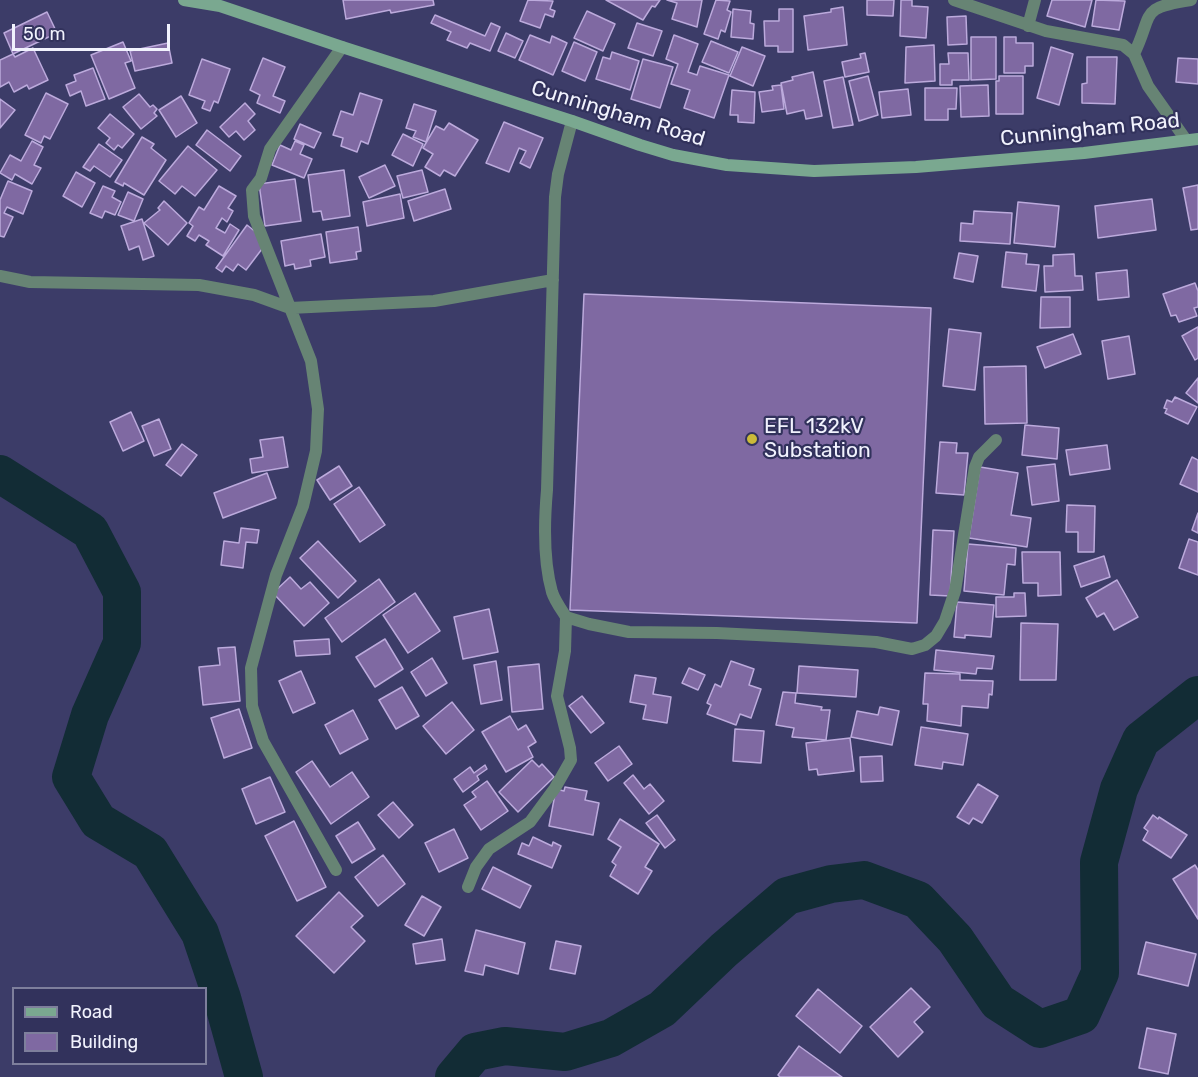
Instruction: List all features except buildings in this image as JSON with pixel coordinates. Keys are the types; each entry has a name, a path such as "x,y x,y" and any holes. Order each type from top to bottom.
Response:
{"main road":[{"name":"Cunningham Road","path":"184,0 222,3 342,48 673,155 727,165 794,171 916,166 1084,153 1192,140"}],"street":[{"path":"954,0 987,5 1028,26 1117,43 1129,49 1134,54 1148,86 1192,140"},
{"path":"1028,26 1035,0"},
{"path":"1134,54 1145,22 1153,10 1161,5 1191,0"},
{"path":"336,870 263,741 252,706 251,668 257,641 276,574 303,506 316,452 318,409 310,361 254,216 252,190 261,178 270,149 342,48"},
{"path":"468,887 476,867 489,849 530,822 555,788 571,760 557,696 565,651 566,617 552,594 544,525 547,490 555,197 558,174 572,121"},
{"path":"0,276 30,282 199,285 254,295 290,308 434,301 553,280"},
{"path":"566,617 629,632 796,637 876,642 912,649 925,645 936,636 945,621 955,591 975,467 979,457 996,440"}],"waterway":[{"path":"0,474 90,531 122,592 122,643 90,715 71,777 98,821 150,852 200,933 222,998 244,1077"},
{"path":"454,1077 475,1052 505,1046 565,1052 611,1038 662,1009 724,950 787,896 831,884 864,880 918,900 955,939 998,1002 1040,1029 1081,1015 1100,973 1099,862 1119,789 1141,740 1198,695"}],"place":[{"name":"EFL 132kV Substation","path":"752,439"}]}
